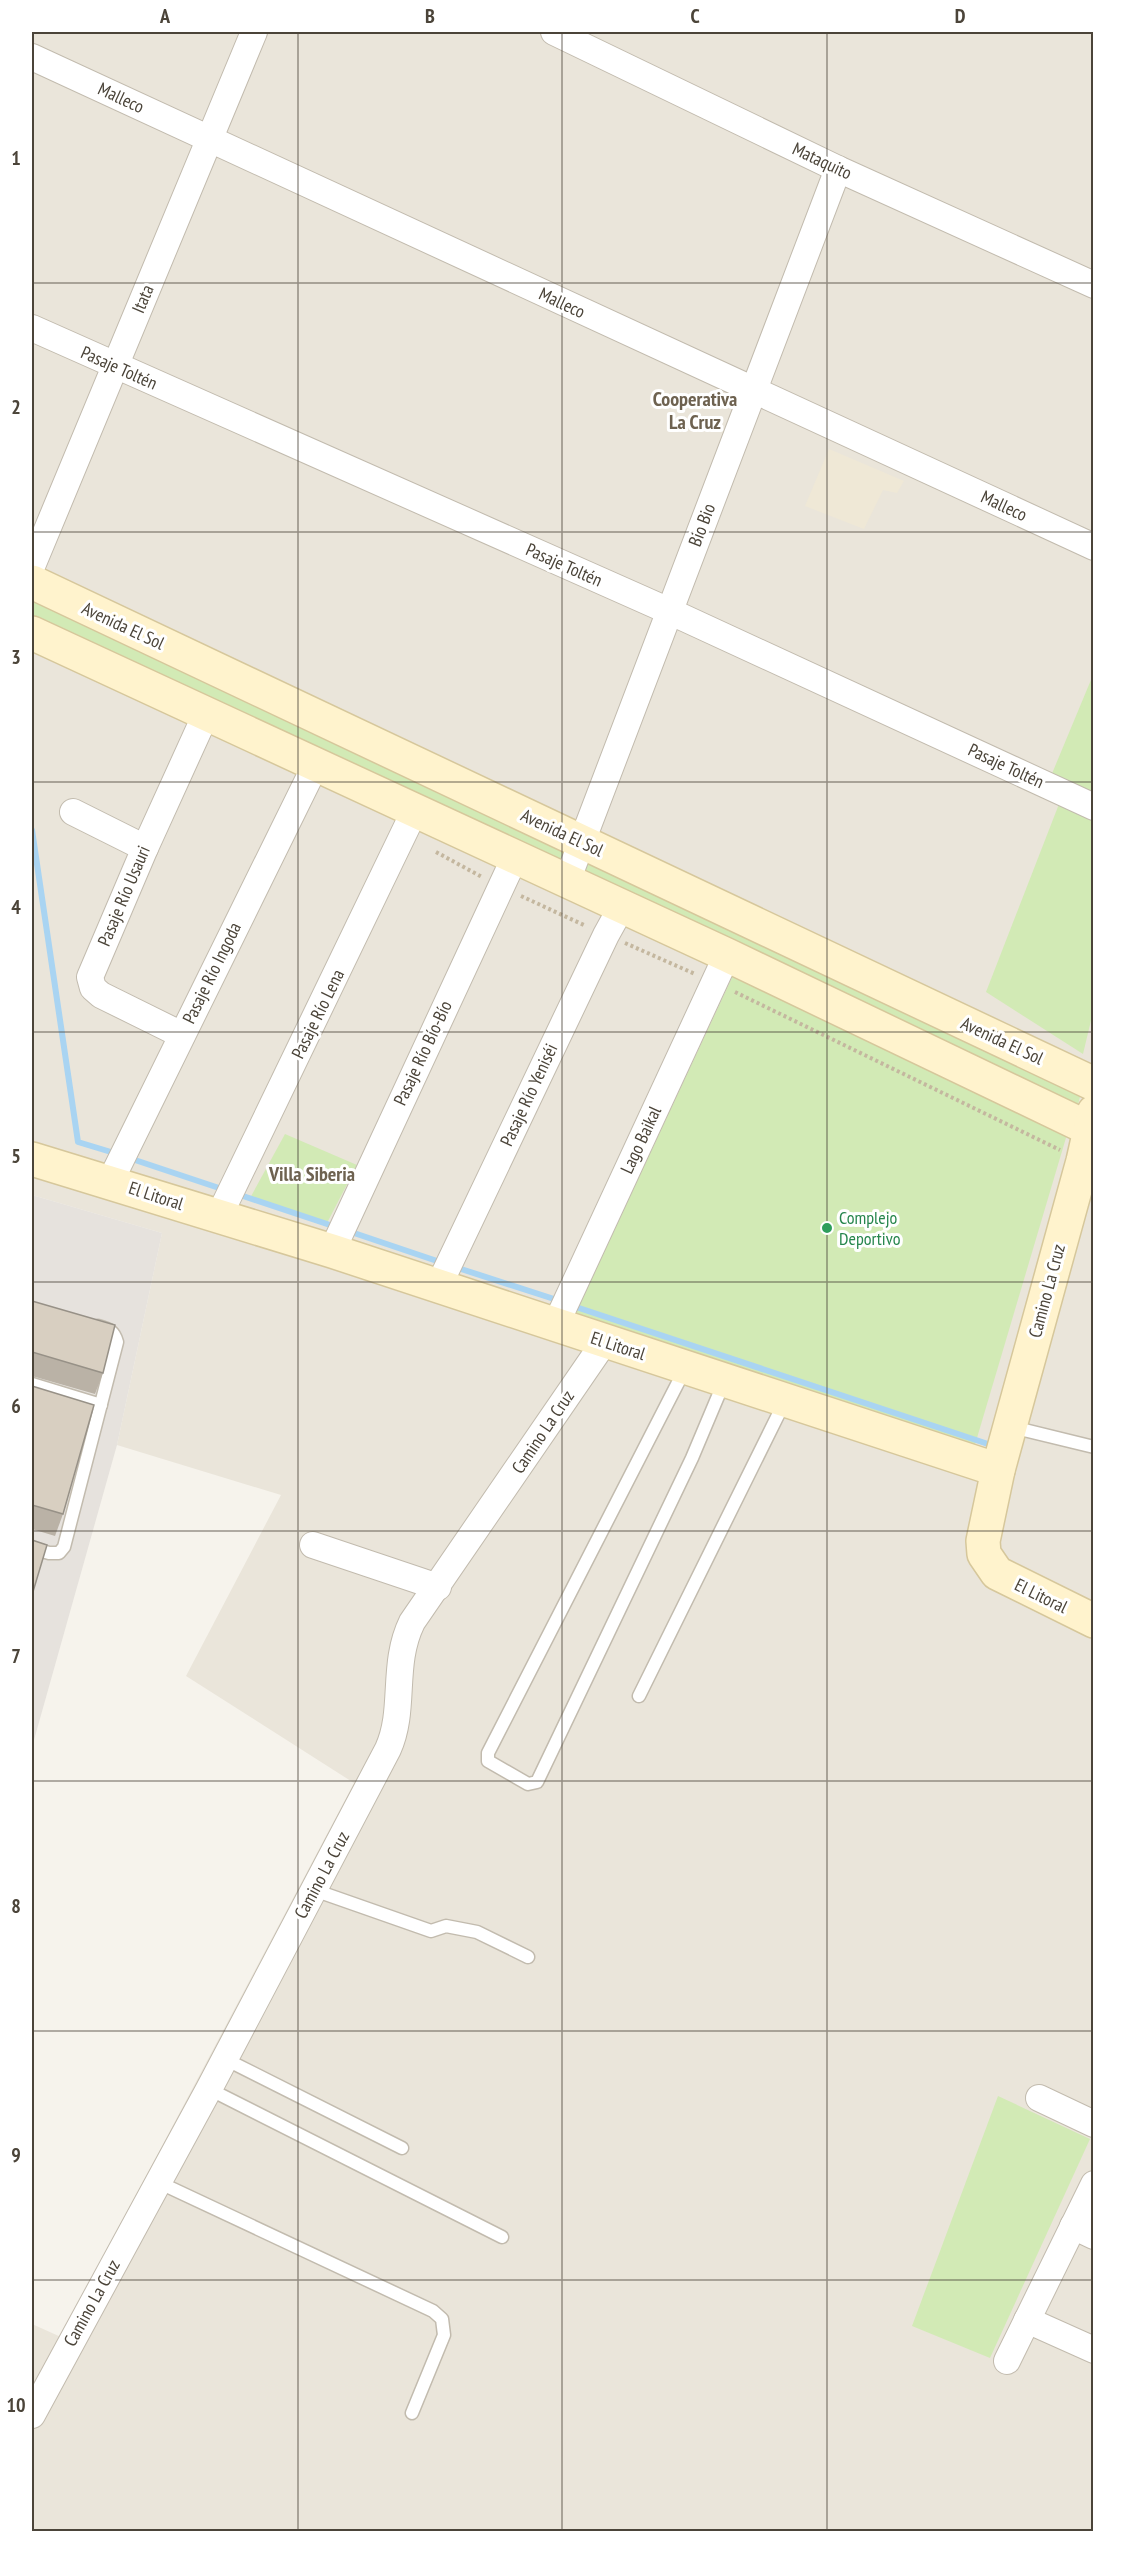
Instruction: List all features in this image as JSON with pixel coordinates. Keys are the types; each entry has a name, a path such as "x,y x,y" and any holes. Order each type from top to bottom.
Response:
{"main road":[{"name":"Avenida El Sol","path":"32,582 1094,1084"},
{"path":"32,633 316,764 410,823 515,857 622,906 721,968 1092,1124"},
{"name":"Camino La Cruz","path":"998,1470 1092,1124"},
{"name":"El Litoral","path":"32,1159 439,1285 555,1326 998,1470 983,1540 984,1554 989,1564 997,1573 1011,1581 1094,1621"}],"street":[{"name":"Itata","path":"32,566 254,32"},
{"name":"Mataquito","path":"554,32 838,169 1094,285"},
{"name":"Malleco","path":"32,57 1094,547"},
{"name":"Bio Bio","path":"567,881 838,169"},
{"name":"Pasaje Toltén","path":"32,328 669,611 1094,807"},
{"name":"Pasaje Río Usauri","path":"182,1035 101,994 93,988 90,977 206,714"},
{"name":"Pasaje Río Ingoda","path":"110,1182 316,764"},
{"path":"73,812 145,848"},
{"name":"Pasaje Río Lena","path":"219,1216 410,823"},
{"name":"Pasaje Río Bío-Bío","path":"332,1251 515,857"},
{"name":"Pasaje Río Yeniséi","path":"439,1285 622,906"},
{"name":"Lago Baikal","path":"555,1326 721,968"},
{"name":"Camino La Cruz","path":"32,2415 225,2059 392,1739 401,1647 412,1622 605,1341"},
{"path":"313,1545 438,1587"},
{"path":"1039,2098 1094,2124"},
{"path":"1007,2361 1027,2320 1083,2231 1094,2184"},
{"path":"1027,2320 1094,2350"}],"lane":[{"path":"32,1548 49,1554 59,1552 64,1547 117,1341 115,1334 109,1329 87,1323"},
{"path":"686,1368 488,1753 488,1761 528,1784 537,1782 692,1458 724,1380"},
{"path":"32,1384 101,1405"},
{"path":"639,1696 785,1400"},
{"path":"1011,1427 1094,1448"},
{"path":"314,1890 431,1931 446,1926 477,1932 528,1957"},
{"path":"225,2059 402,2148"},
{"path":"209,2089 502,2237"},
{"path":"158,2182 433,2311 441,2319 444,2335 412,2413"}],"path":[{"path":"410,823 500,887 606,935 721,968 1083,1161"}],"shaded area":[{"path":"32,32 1093,32 1093,2531 32,2532 32,2324 61,2337 354,1783 186,1676 281,1495 117,1445 162,1233 32,1195"},
{"path":"829,449 904,481 897,493 883,490 864,529 805,506"},
{"path":"32,1195 162,1233 117,1445 32,1747"}],"green space":[{"path":"32,586 1083,1086 1077,1108 32,630"},
{"path":"1093,675 1093,795 1051,776"},
{"path":"1059,804 1093,820 1094,1008 1083,1054 986,992"},
{"name":"Complejo Deportivo","path":"735,971 1068,1131 974,1448 570,1325"},
{"path":"285,1134 357,1165 326,1225 249,1200"},
{"path":"998,2096 1090,2139 990,2358 912,2326"}],"building":[{"path":"32,1301 115,1325 103,1373 32,1352"},
{"path":"32,1386 94,1405 63,1514 32,1505"},
{"path":"32,1540 47,1545 32,1595"}],"waterway":[{"path":"32,830 78,1142 111,1152"},
{"path":"135,1160 219,1188"},
{"path":"243,1196 330,1225"},
{"path":"354,1233 437,1261"},
{"path":"461,1269 554,1299"},
{"path":"576,1307 988,1444"}],"place":[{"name":"Complejo Deportivo","path":"827,1228"}],"district":[{"name":"Cooperativa La Cruz","path":"695,410"},
{"name":"Villa Siberia","path":"312,1174"}]}
